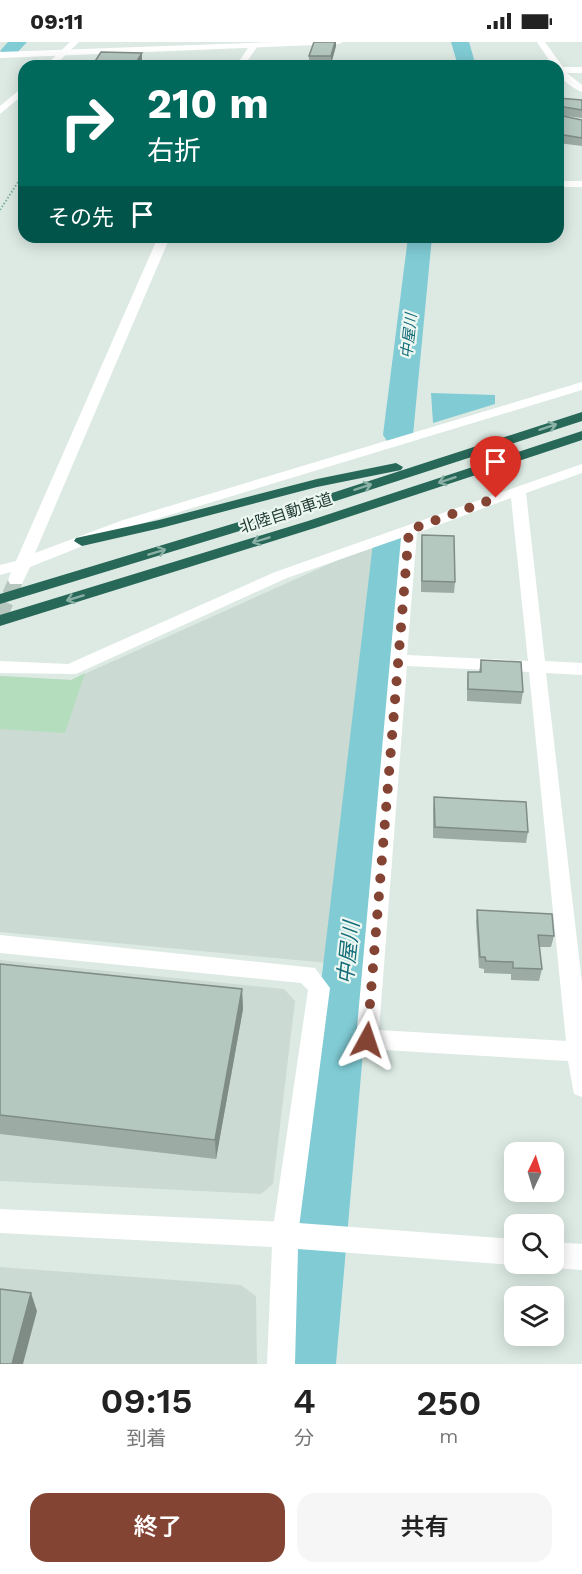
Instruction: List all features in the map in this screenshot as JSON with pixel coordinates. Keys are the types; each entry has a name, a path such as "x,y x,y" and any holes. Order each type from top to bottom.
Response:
{"highway":[{"name":"北陸自動車道","path":"0,599 459,457 582,416"},
{"name":"北陸自動車道","path":"0,621 313,524 582,435"},
{"path":"82,541 130,532 346,475 459,457"},
{"path":"0,593 120,563"}],"street":[{"path":"55,60 75,42"},
{"path":"0,55 212,45 339,42"},
{"path":"541,42 553,60"},
{"path":"245,60 258,45"},
{"path":"564,68 582,70"},
{"path":"564,75 582,89"},
{"path":"0,111 18,94"},
{"path":"564,184 582,184"},
{"path":"19,572 161,243"},
{"path":"0,570 19,572 82,541 128,522 417,438 582,386"},
{"path":"0,667 70,670 282,575 582,468"},
{"path":"518,490 582,1086"},
{"path":"409,530 367,1040 580,1052"},
{"path":"400,660 582,669"},
{"path":"0,944 307,974 319,988 281,1364"},
{"path":"0,1221 294,1236 504,1251"},
{"path":"564,1256 582,1257"}],"path":[{"path":"0,210 18,182"}],"shaded area":[{"path":"374,544 328,963 0,932 0,676 71,680"},
{"path":"0,960 284,989 295,1001 273,1184 261,1194 0,1181"},
{"path":"0,1267 241,1285 256,1296 257,1364 0,1364"}],"green space":[{"path":"85,673 65,733 0,729 0,676 71,680"}],"water":[{"path":"431,393 495,395 495,404 433,423"}],"building":[{"path":"314,42 335,42 331,56 309,56"},
{"path":"101,52 142,53 138,60 96,60"},
{"path":"564,98 582,100 582,110 564,107"},
{"path":"564,116 582,120 582,138 564,135"},
{"path":"422,535 454,536 455,582 422,581"},
{"path":"481,660 521,662 523,692 468,689 468,672 481,672"},
{"path":"434,797 526,802 528,832 435,827"},
{"path":"477,910 552,914 554,936 538,935 542,969 513,968 513,962 486,961 485,957 480,957"},
{"path":"0,964 242,989 215,1140 0,1115"},
{"path":"0,1289 31,1293 12,1364 0,1364"}],"waterway":[{"path":"9,51 18,42"},
{"name":"中屋川","path":"460,42 465,60"},
{"name":"中屋川","path":"398,435 419,243"},
{"name":"中屋川","path":"306,1364 390,543"}],"tunnel":[{"path":"0,616 16,580"}],"route":[{"path":"367,1040 409,530 496,498"}]}
